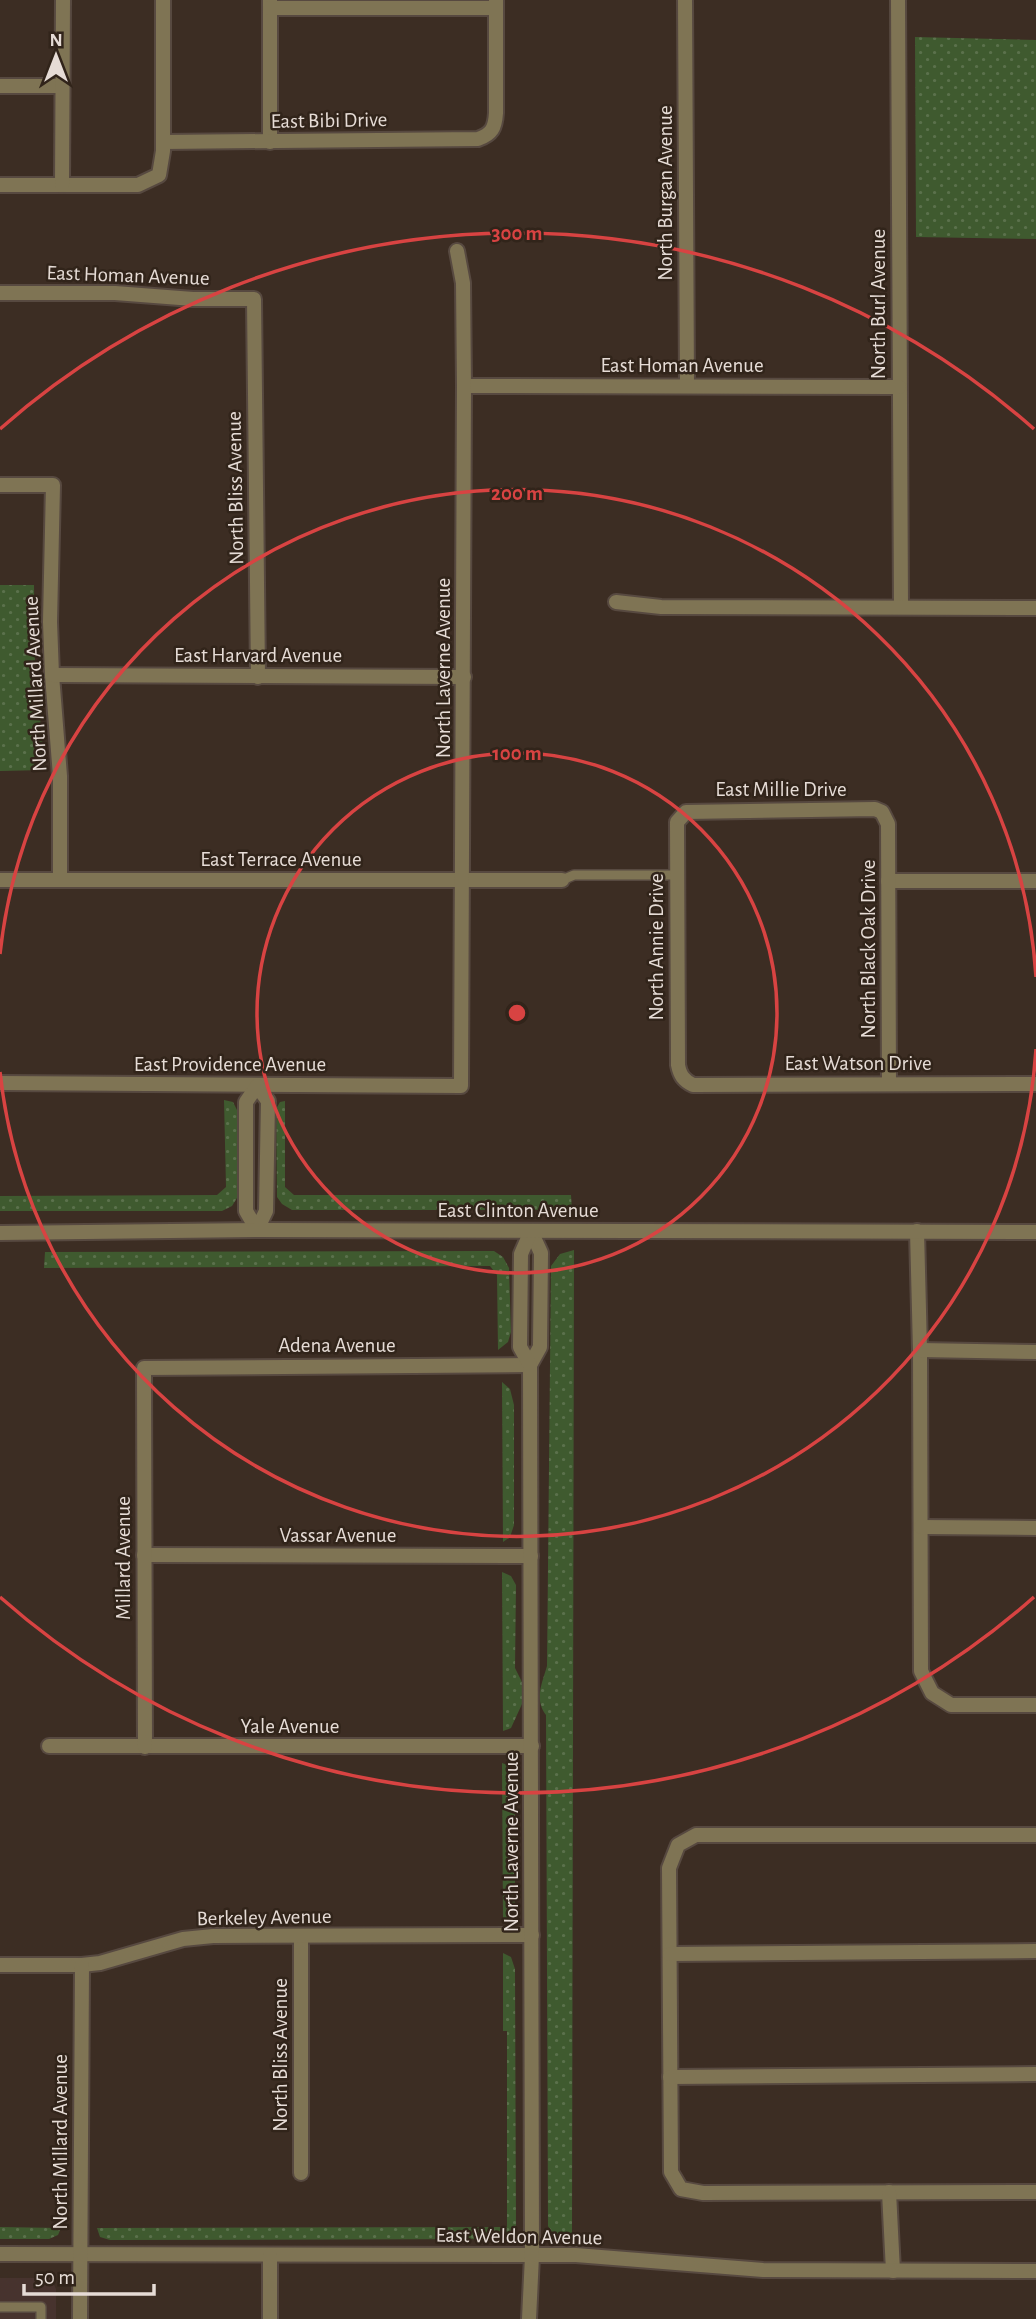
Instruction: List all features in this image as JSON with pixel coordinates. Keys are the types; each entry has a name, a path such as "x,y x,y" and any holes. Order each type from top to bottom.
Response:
{"street":[{"path":"62,185 63,0"},
{"path":"0,185 138,185 159,175 163,142 163,0"},
{"name":"North Burgan Avenue","path":"685,0 687,386"},
{"name":"North Burl Avenue","path":"898,0 901,607"},
{"path":"270,142 270,4 496,4"},
{"name":"East Bibi Drive","path":"163,142 478,139 489,135 495,126 496,113 496,4"},
{"path":"0,86 62,86"},
{"name":"North Laverne Avenue","path":"457,251 463,283 464,386 461,1086"},
{"name":"East Homan Avenue","path":"0,293 115,293 184,299 254,299"},
{"name":"North Bliss Avenue","path":"254,299 258,677"},
{"name":"East Homan Avenue","path":"464,386 899,387"},
{"name":"North Millard Avenue","path":"0,485 53,485 50,622 60,776 60,880"},
{"path":"616,602 661,607 1036,608"},
{"name":"East Harvard Avenue","path":"52,675 464,677"},
{"name":"East Millie Drive","path":"680,817 686,812 694,811 875,809 884,814"},
{"name":"North Black Oak Drive","path":"884,814 888,824 889,1084"},
{"name":"North Annie Drive","path":"680,817 677,822 678,1065 682,1077"},
{"name":"East Terrace Avenue","path":"0,880 562,880"},
{"path":"888,881 1036,881"},
{"name":"East Watson Drive","path":"682,1077 693,1085 1036,1084"},
{"name":"East Providence Avenue","path":"0,1083 461,1086"},
{"path":"257,1086 268,1101 266,1211 257,1230 246,1211 246,1102 257,1086"},
{"name":"East Clinton Avenue","path":"0,1233 257,1230 1036,1232"},
{"path":"530,1365 540,1347 541,1280 541,1253 531,1231"},
{"path":"530,1365 520,1347 521,1254 531,1231"},
{"path":"917,1231 921,1671 932,1693 951,1705 1036,1704"},
{"path":"920,1350 1036,1352"},
{"name":"North Laverne Avenue","path":"529,2319 532,2256 530,1365"},
{"name":"Adena Avenue","path":"144,1368 530,1365"},
{"name":"Millard Avenue","path":"144,1368 145,1747"},
{"path":"921,1527 1036,1528"},
{"name":"Vassar Avenue","path":"144,1555 531,1556"},
{"name":"Yale Avenue","path":"49,1746 532,1746"},
{"path":"1036,1835 696,1835 678,1845 669,1868 671,2172 681,2189 703,2193 1036,2192"},
{"name":"Berkeley Avenue","path":"0,1965 100,1963 183,1939 213,1936 532,1936"},
{"name":"North Bliss Avenue","path":"301,1937 301,2173"},
{"path":"670,1954 1036,1951"},
{"name":"North Millard Avenue","path":"80,2319 82,1965"},
{"path":"670,2077 1036,2074"},
{"path":"889,2192 893,2271"},
{"name":"East Weldon Avenue","path":"0,2254 576,2255 763,2270 1036,2271"},
{"path":"270,2255 270,2319"}],"lane":[{"path":"562,880 574,875 677,875"},
{"path":"0,2307 41,2307 41,2319"}],"shaded area":[{"path":"0,2278 51,2278 56,2289 56,2319 0,2319"}],"green space":[{"path":"915,37 1036,40 1036,239 916,237"},
{"path":"0,585 34,585 35,665 45,770 0,771"},
{"path":"224,1100 233,1102 237,1110 237,1198 232,1206 222,1211 0,1211 0,1196 217,1195 226,1187"},
{"path":"285,1101 285,1187 294,1195 571,1195 572,1210 292,1210 277,1197 276,1109 280,1102"},
{"path":"574,1250 572,2238 564,2238 552,2233 548,2226 546,1715 540,1697 547,1666 551,1266 560,1254"},
{"path":"494,1251 503,1257 509,1268 511,1332 508,1342 498,1350 497,1275 490,1266 44,1268 45,1252"},
{"path":"502,1382 510,1389 514,1405 514,1525 510,1537 503,1542"},
{"path":"502,1572 511,1576 516,1585 515,1668 522,1682 522,1704 511,1728 503,1731"},
{"path":"502,1763 510,1766 515,1776 515,1905 510,1917 503,1920"},
{"path":"503,1953 511,1957 515,1969 516,2227 511,2235 502,2239 110,2240 100,2237 97,2228 507,2227 507,2031 503,2031"},
{"path":"0,2227 61,2228 58,2235 49,2239 0,2239"}]}
